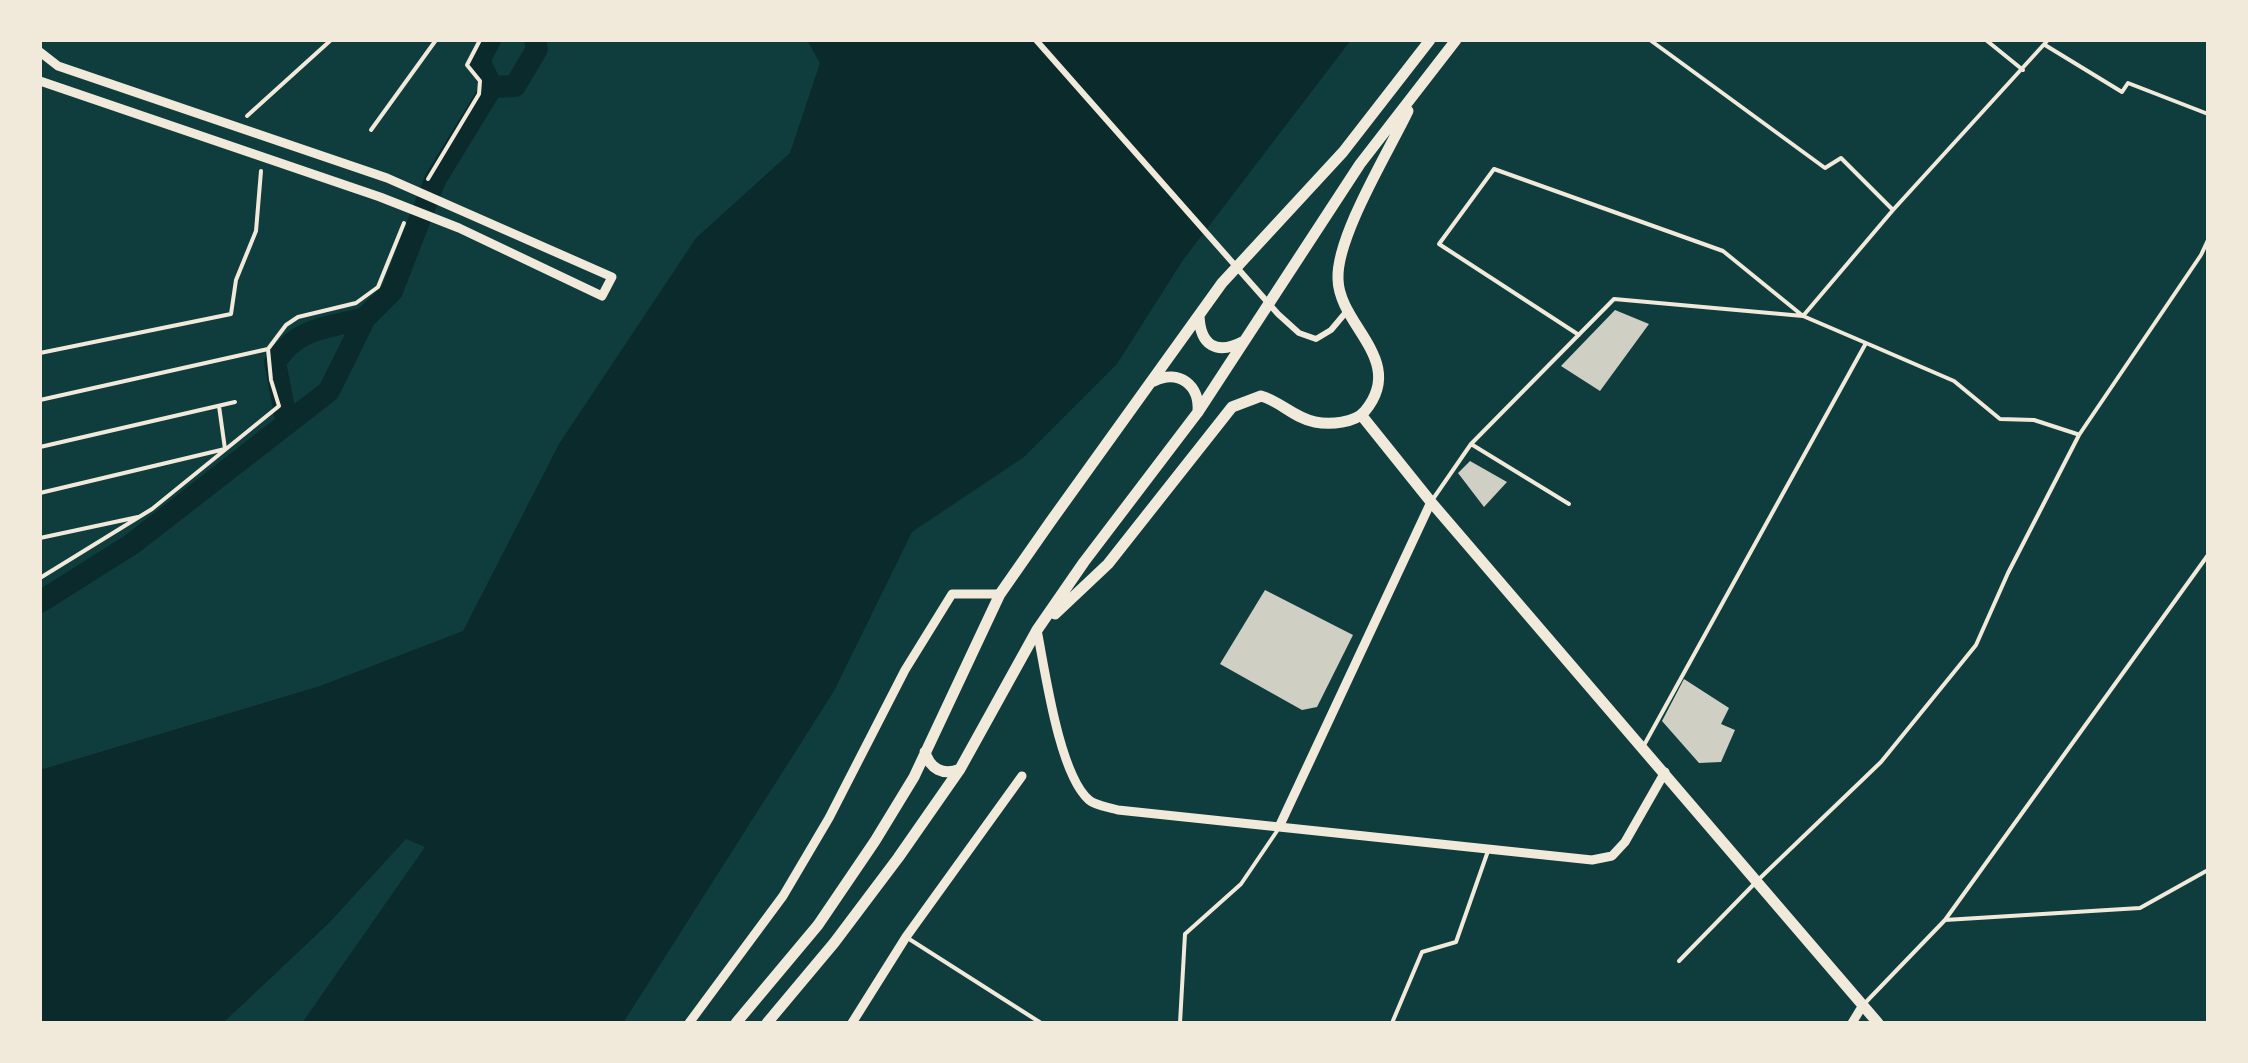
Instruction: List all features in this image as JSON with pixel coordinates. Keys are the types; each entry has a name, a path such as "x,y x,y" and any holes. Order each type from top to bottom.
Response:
{"main road":[{"path":"736,1023 818,925 875,841 926,752 1000,594 1222,284 1343,152 1430,40"},
{"path":"767,1023 834,943 960,769 1037,630 1198,412 1360,164 1456,40"},
{"path":"1037,630 1108,564 1232,407 1260,396 1314,422 1339,423 1362,416 1379,379 1374,354 1347,310 1338,280 1342,249 1420,87"},
{"path":"1199,314 1200,332 1212,346 1230,349 1245,340"},
{"path":"1149,384 1169,376 1189,382 1196,391 1198,412"},
{"path":"1362,416 1430,502 1878,1023"},
{"path":"926,752 938,770 960,769"}],"street":[{"path":"1036,40 1299,333 1316,339 1332,330 1347,310"},
{"path":"40,52 58,66 387,178 612,276 602,296 380,197 40,81"},
{"path":"524,258 532,241"},
{"path":"1280,826 1430,502"},
{"path":"688,1023 782,896 829,818 905,670 952,594 1000,594"},
{"path":"1037,630 1063,749 1077,786 1092,802 1118,810 1592,860 1612,856 1625,842 1665,772"},
{"path":"852,1023 906,937 1022,776"},
{"path":"1852,1023 1862,1005"}],"lane":[{"path":"1650,40 1825,168 1840,158 1893,210"},
{"path":"1986,40 2023,70"},
{"path":"1803,316 2046,42 2122,92 2128,82 2208,114"},
{"path":"1579,335 1439,244 1494,169 1723,251 1803,316 1954,381 2000,418 2034,420 2080,435"},
{"path":"1679,961 1881,762 1976,645 2008,573 2080,435 2208,240"},
{"path":"1430,502 1471,444 1614,299 1803,316"},
{"path":"1644,747 1866,343"},
{"path":"1471,444 1570,504"},
{"path":"1862,1005 1944,920 2208,555"},
{"path":"1180,1023 1185,934 1241,884 1280,826"},
{"path":"1392,1023 1422,952 1456,942 1488,851"},
{"path":"1944,920 2140,908 2208,870"},
{"path":"906,937 1041,1023"}],"path":[{"path":"236,126 331,40"},
{"path":"371,130 436,40"},
{"path":"40,353 230,314 236,280 256,231 258,181 264,157"},
{"path":"40,400 268,349 271,380 280,406 141,516 40,578"},
{"path":"40,446 235,402"},
{"path":"219,406 225,449"},
{"path":"40,493 225,449"},
{"path":"40,538 141,516"}],"water":[{"path":"807,40 1351,40 1183,260 1117,364 1024,457 912,532 834,691 623,1023 302,1023 425,847 406,839 329,923 223,1023 40,1023 40,770 320,686 463,631 559,444 696,238 790,153 820,63"}],"building":[{"path":"1615,310 1649,324 1600,391 1561,366"},
{"path":"1470,461 1507,482 1484,507 1458,473"},
{"path":"1265,590 1353,635 1317,707 1302,710 1220,664"},
{"path":"1684,679 1729,708 1721,724 1735,730 1721,762 1699,763 1662,721"}],"waterway":[{"path":"490,40 479,61 492,87"},
{"path":"40,602 132,544 329,391 365,318 392,291 435,180 492,87 515,86 537,49 535,40"},
{"path":"287,424 275,362 304,335 365,318"}]}
